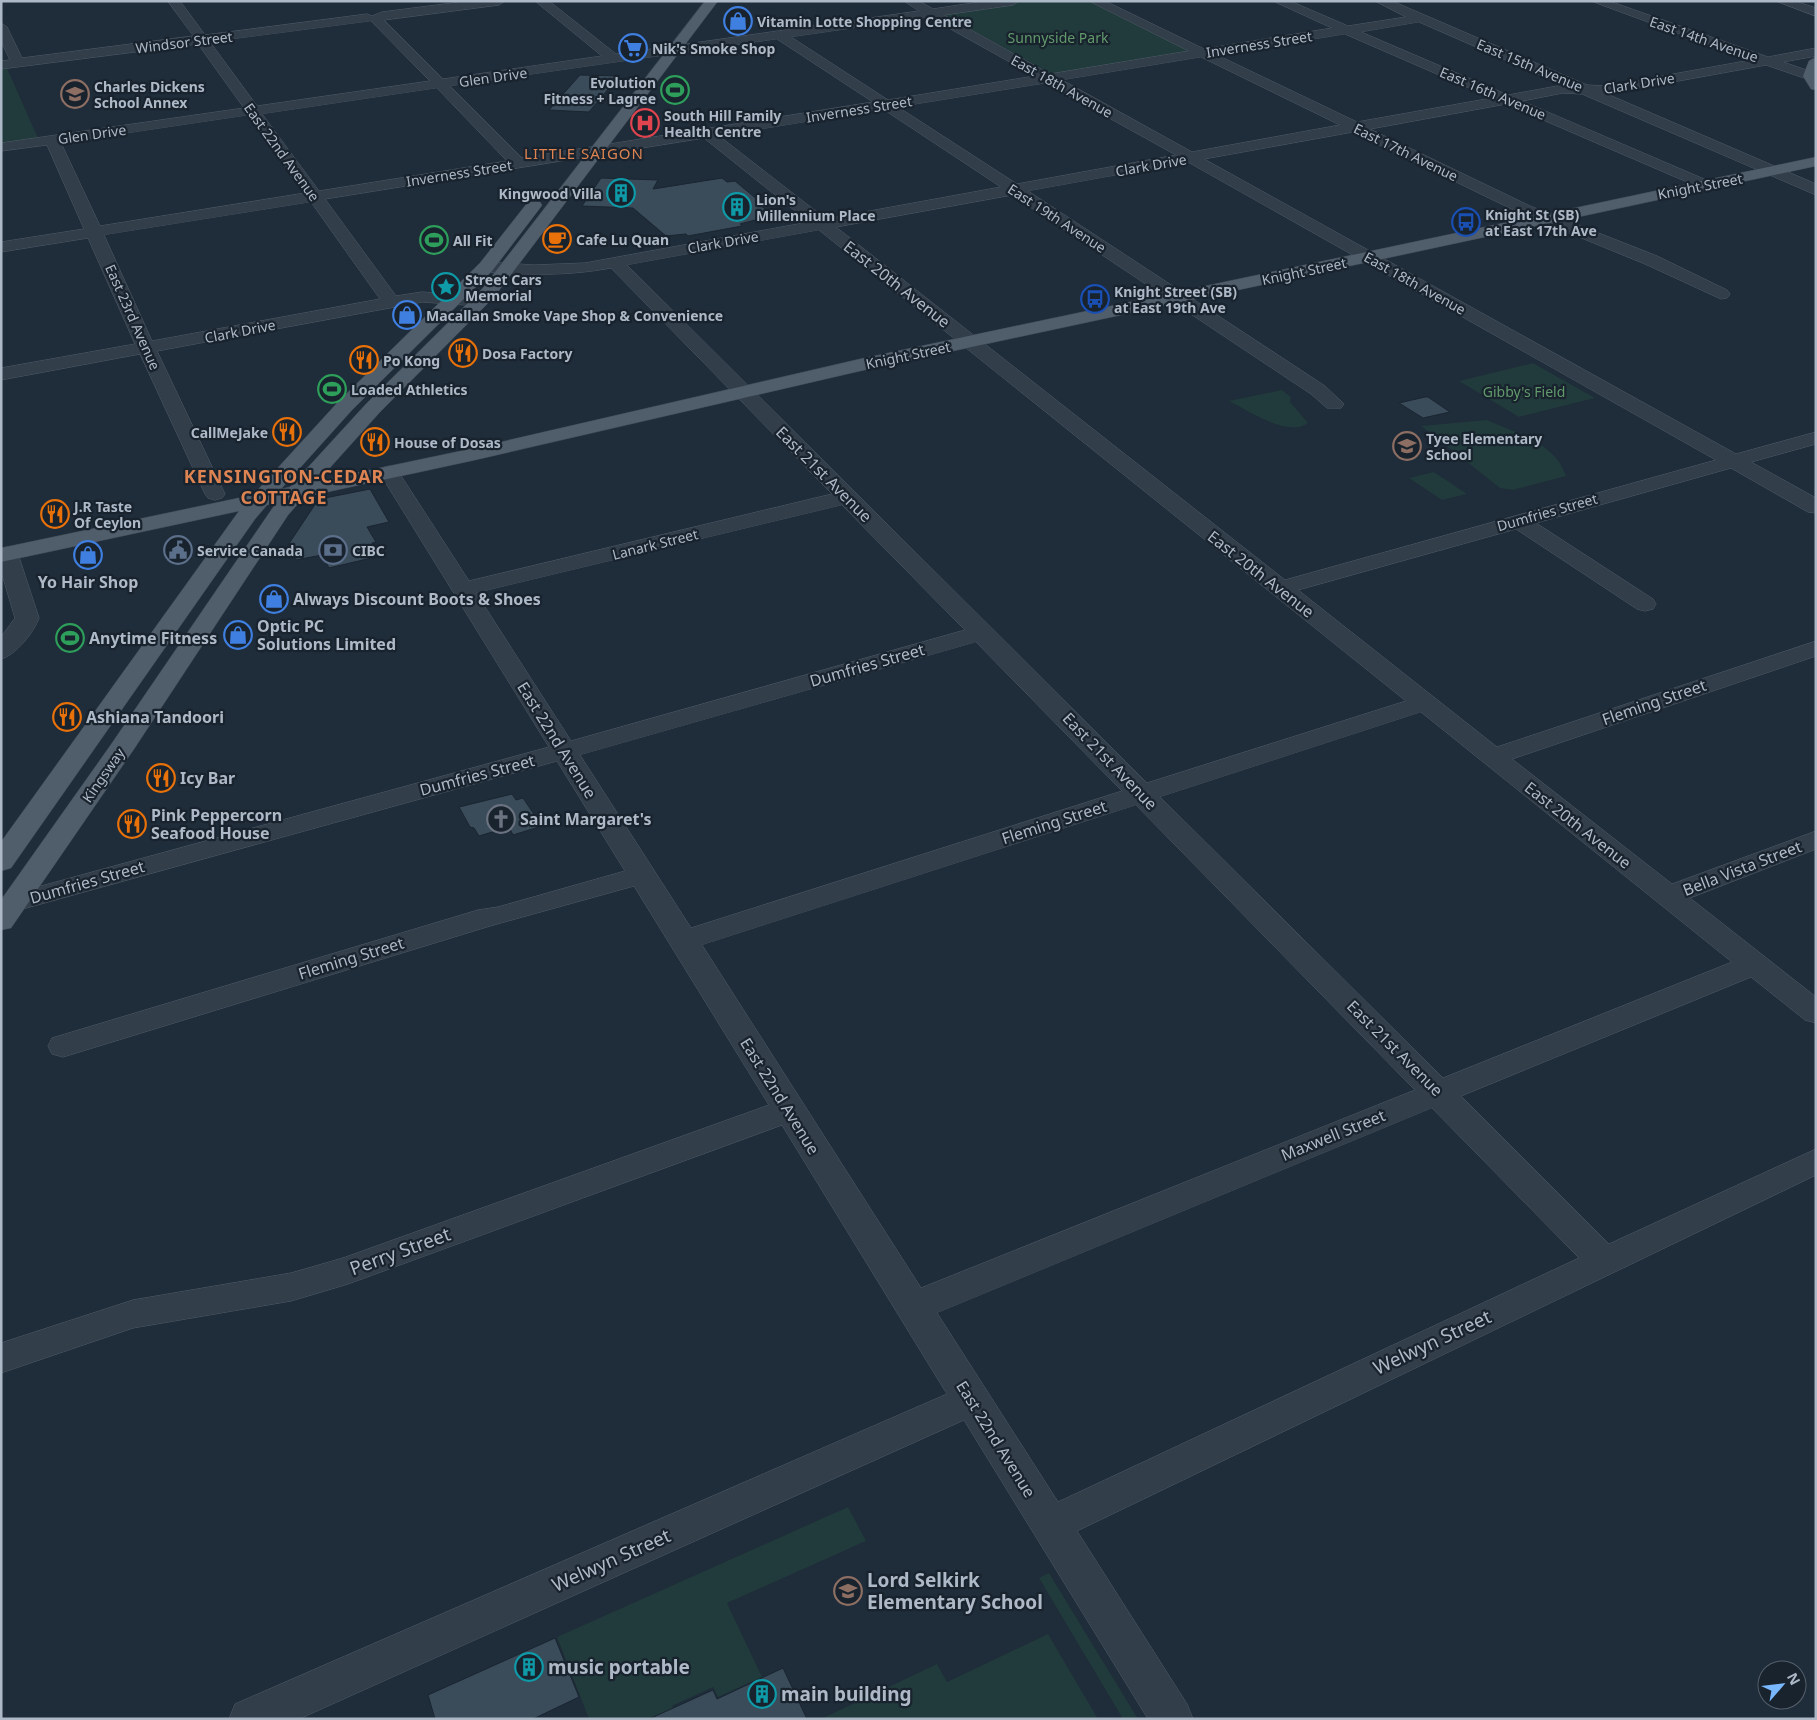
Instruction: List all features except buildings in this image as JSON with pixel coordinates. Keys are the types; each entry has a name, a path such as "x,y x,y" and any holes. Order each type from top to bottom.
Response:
{"main road":[{"name":"Kingsway","path":"295,482 373,408 480,301 509,268 712,1"},
{"path":"636,73 663,40"},
{"path":"1813,81 1816,61"},
{"path":"561,169 586,137"},
{"name":"Knight Street","path":"1766,168 1816,148"},
{"name":"Knight Street","path":"3,549 259,500 295,482 1539,215 1766,168 1816,161"},
{"name":"Kingsway","path":"6,910 121,749 280,511 295,482 345,406 456,299 486,267 543,193"},
{"name":"Knight Street","path":"3,549 216,494 295,482 389,472 738,386"},
{"name":"Kingsway","path":"1,862 259,500"}],"street":[{"name":"East 22nd Avenue","path":"174,1 392,303"},
{"name":"Windsor Street","path":"1,65 202,40 373,15 499,1"},
{"path":"541,1 614,59"},
{"name":"East 18th Avenue","path":"910,1 1816,507"},
{"name":"Glen Drive","path":"1,147 1013,1"},
{"name":"East 17th Avenue","path":"1095,1 1539,215 1651,260 1721,294"},
{"name":"East 16th Avenue","path":"1279,1 1699,182"},
{"name":"East 15th Avenue","path":"1381,1 1816,190"},
{"name":"East 14th Avenue","path":"1597,1 1765,60 1813,81"},
{"path":"1782,1 1816,12"},
{"path":"373,15 519,164"},
{"name":"Inverness Street","path":"1,247 1421,18"},
{"path":"1,27 18,63"},
{"name":"East 19th Avenue","path":"780,35 1174,294 1318,390 1334,404"},
{"name":"Clark Drive","path":"486,267 565,270 1563,88 1607,90 1816,52"},
{"name":"East 20th Avenue","path":"707,133 1816,1013"},
{"name":"East 23rd Avenue","path":"52,140 146,348 216,494"},
{"name":"East 21st Avenue","path":"614,262 1439,1092 1604,1261"},
{"name":"Clark Drive","path":"1,374 427,297 480,301"},
{"name":"Dumfries Street","path":"1280,588 1816,438"},
{"name":"East 22nd Avenue","path":"389,472 1172,1719"},
{"name":"Lanark Street","path":"463,590 846,497"},
{"path":"1518,521 1645,604"},
{"path":"1,652 27,618 3,549"},
{"name":"Dumfries Street","path":"6,910 564,750 982,633"},
{"name":"Fleming Street","path":"1492,757 1816,648"},
{"name":"Fleming Street","path":"683,941 1424,703"},
{"name":"Bella Vista Street","path":"1668,896 1816,839"},
{"name":"Fleming Street","path":"63,1046 488,916 499,916 642,875"},
{"name":"Maxwell Street","path":"913,1307 1754,964"},
{"name":"Perry Street","path":"1,1358 133,1314 291,1287 348,1270 789,1110"},
{"name":"Welwyn Street","path":"1050,1525 1816,1161"},
{"name":"Welwyn Street","path":"250,1719 971,1400"}],"green space":[{"name":"Sunnyside Park","path":"1011,1 1088,1 1190,51 1052,74 939,12"},
{"path":"6,66 38,138 1,144 1,67"},
{"name":"Gibby's Field","path":"1533,363 1595,398 1519,417 1459,381"},
{"path":"1282,390 1291,397 1290,402 1308,423 1300,427 1279,425 1229,401"},
{"path":"1487,420 1522,434 1544,447 1561,464 1566,476 1513,490 1500,488 1421,426"},
{"path":"1434,472 1467,494 1442,500 1409,478"},
{"path":"848,1507 866,1541 727,1603 762,1677 718,1697 713,1687 672,1706 676,1716 669,1719 589,1719 557,1637"},
{"path":"1049,1573 1138,1719 1123,1719 1039,1578"},
{"path":"1048,1634 1098,1719 821,1719 937,1664 947,1682"}],"place":[{"name":"Vitamin Lotte Shopping Centre","path":"738,21"},
{"name":"Nik's Smoke Shop","path":"633,48"},
{"name":"Evolution Fitness + Lagree","path":"675,90"},
{"name":"Charles Dickens School Annex","path":"75,94"},
{"name":"South Hill Family Health Centre","path":"645,123"},
{"name":"Kingwood Villa","path":"621,193"},
{"name":"Lion's Millennium Place","path":"737,207"},
{"name":"Knight St (SB) at East 17th Ave","path":"1466,222"},
{"name":"Cafe Lu Quan","path":"557,239"},
{"name":"All Fit","path":"434,240"},
{"name":"Street Cars Memorial","path":"446,287"},
{"name":"Knight Street (SB) at East 19th Ave","path":"1095,299"},
{"name":"Macallan Smoke Vape Shop & Convenience","path":"407,315"},
{"name":"Dosa Factory","path":"463,353"},
{"name":"Po Kong","path":"364,360"},
{"name":"Loaded Athletics","path":"332,389"},
{"name":"CallMeJake","path":"287,432"},
{"name":"House of Dosas","path":"375,442"},
{"name":"Tyee Elementary School","path":"1407,446"},
{"name":"J.R Taste Of Ceylon","path":"55,514"},
{"name":"Service Canada","path":"178,550"},
{"name":"CIBC","path":"333,550"},
{"name":"Yo Hair Shop","path":"88,555"},
{"name":"Always Discount Boots & Shoes","path":"274,599"},
{"name":"Optic PC Solutions Limited","path":"238,635"},
{"name":"Anytime Fitness","path":"70,638"},
{"name":"Ashiana Tandoori","path":"67,717"},
{"name":"Icy Bar","path":"161,778"},
{"name":"Saint Margaret's","path":"501,819"},
{"name":"Pink Peppercorn Seafood House","path":"132,824"},
{"name":"Lord Selkirk Elementary School","path":"848,1591"},
{"name":"music portable","path":"529,1667"},
{"name":"main building","path":"762,1694"}],"district":[{"name":"LITTLE SAIGON","path":"584,153"},
{"name":"KENSINGTON-CEDAR COTTAGE","path":"284,486"}]}
